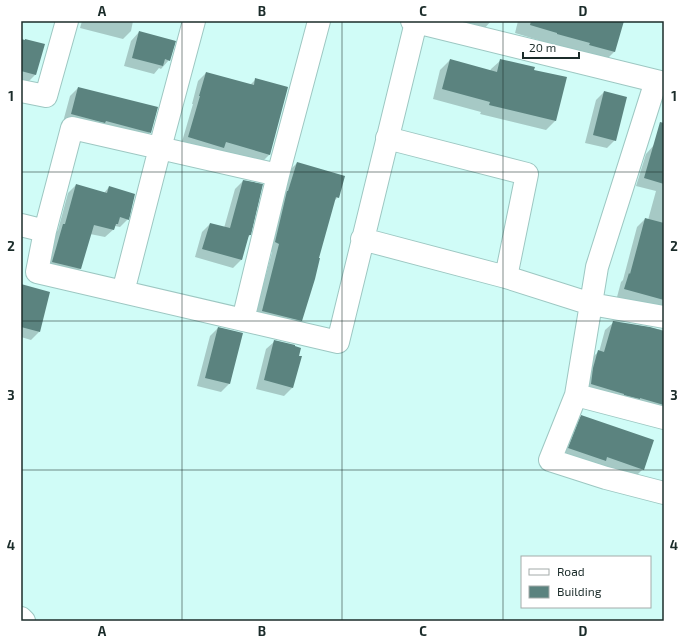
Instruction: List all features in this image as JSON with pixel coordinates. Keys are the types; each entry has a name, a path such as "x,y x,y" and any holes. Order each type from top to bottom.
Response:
{"street":[{"path":"21,91 46,96 67,21"},
{"path":"124,292 194,21"},
{"path":"243,320 278,175 319,21"},
{"path":"278,175 72,128 45,231 37,272 338,342 414,22 660,82 597,267 576,395 550,460 606,478 664,493"},
{"path":"387,138 527,174 506,277"},
{"path":"21,226 45,231"},
{"path":"362,239 506,277 591,304 664,317"},
{"path":"576,395 664,418"},
{"path":"21,618 24,621"}],"building":[{"path":"531,21 624,21 615,52 530,25"},
{"path":"139,31 176,41 170,61 165,59 163,66 132,58"},
{"path":"21,39 45,44 36,75 21,71"},
{"path":"450,59 497,72 500,59 535,67 534,70 567,77 556,121 489,105 490,102 442,89"},
{"path":"206,72 254,85 255,78 288,87 270,155 226,142 224,148 188,137"},
{"path":"78,87 158,107 151,133 106,121 105,123 71,114"},
{"path":"604,91 627,97 616,141 593,135"},
{"path":"660,122 664,123 664,184 644,178"},
{"path":"297,162 345,176 339,198 336,197 319,258 315,279 302,321 262,311 279,244 275,242 287,191"},
{"path":"243,180 263,184 251,235 249,235 242,260 202,249 210,223 230,228"},
{"path":"76,184 107,193 109,186 135,194 129,220 120,217 114,230 94,225 81,269 52,262 63,224 65,224"},
{"path":"645,218 664,223 664,300 624,289 629,273 630,274"},
{"path":"21,284 50,292 40,332 21,327"},
{"path":"613,321 650,327 664,331 664,405 624,395 591,384 593,368 598,350 604,352"},
{"path":"218,327 243,333 230,384 205,378"},
{"path":"274,340 301,348 299,356 302,356 293,388 264,380"},
{"path":"581,415 654,440 644,470 607,457 606,461 568,448"}]}
